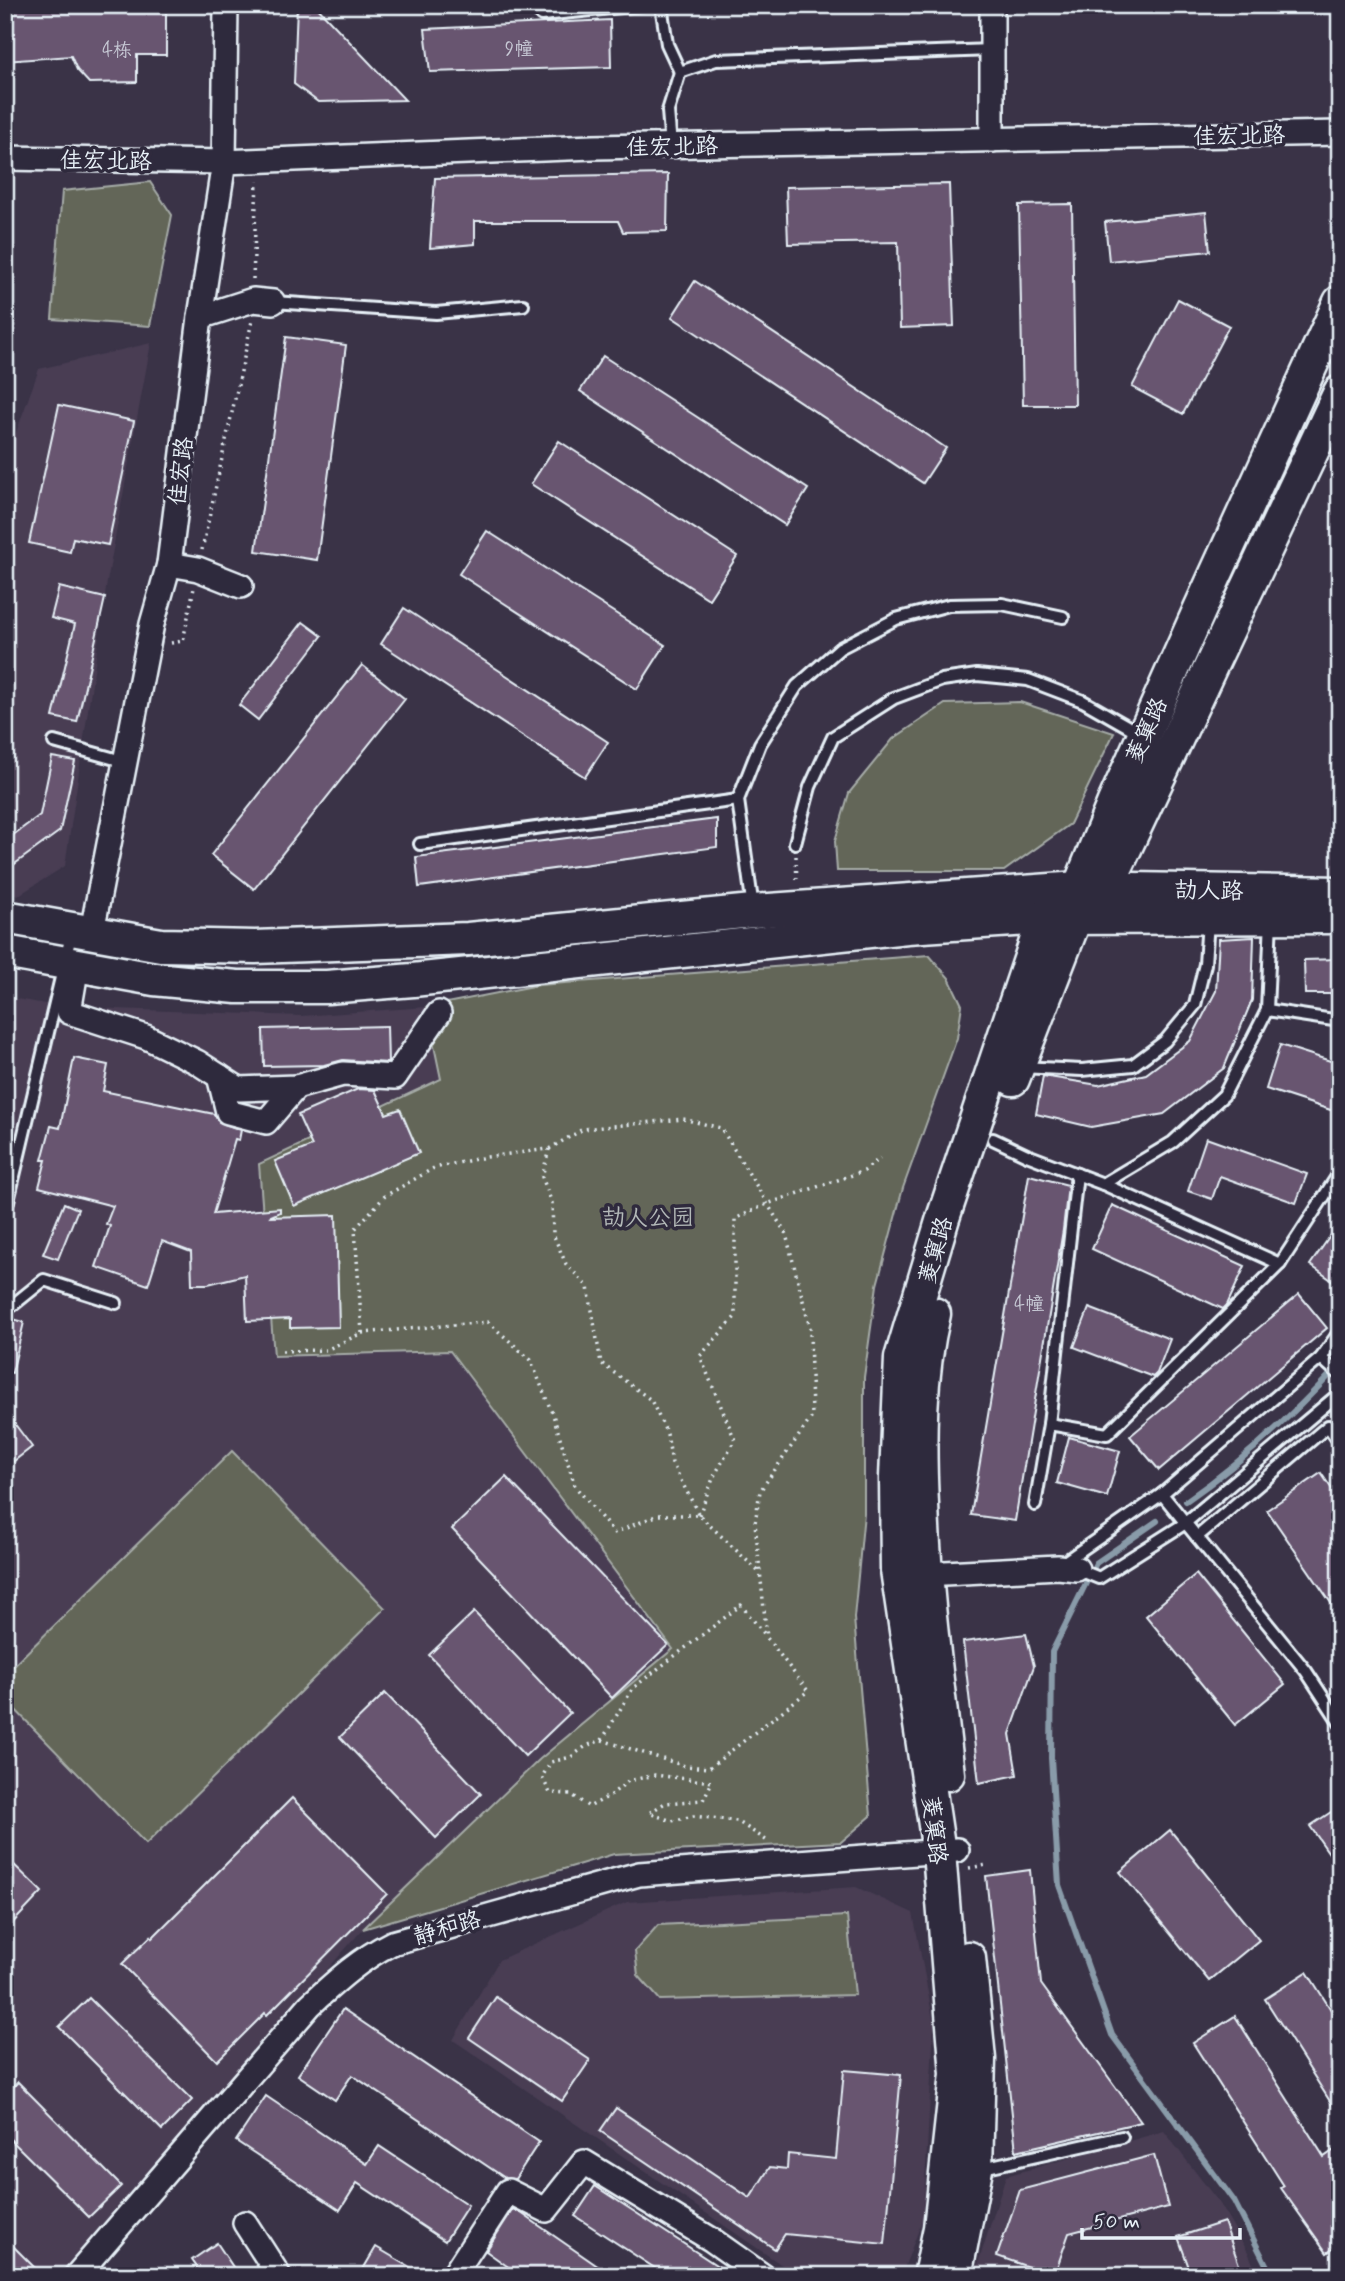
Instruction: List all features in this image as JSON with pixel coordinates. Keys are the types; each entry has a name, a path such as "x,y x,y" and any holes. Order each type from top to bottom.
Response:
{"street":[{"name":"佳宏路","path":"82,930 126,762 149,646 169,564 200,317 224,162 226,5"},
{"path":"992,5 992,140"},
{"name":"佳宏北路","path":"5,158 224,162 671,146 1340,134"},
{"path":"200,317 263,301"},
{"name":"菱窠路","path":"930,2276 940,2228 957,2074 961,1859 897,1570 896,1478 901,1358 943,1218 1076,904 1144,735 1340,302"},
{"name":"菱窠路","path":"955,2276 976,2169 979,2059 961,1859 925,1574 919,1446 926,1347 943,1279 1076,904 1340,392"},
{"path":"169,564 198,569 241,586"},
{"name":"劼人路","path":"1076,904 1340,893"},
{"path":"5,952 154,979 237,987 327,987 907,927 1076,904"},
{"path":"5,917 161,945 268,946 468,939 798,907 1076,904 1208,919 1340,917"},
{"path":"71,964 69,1012 146,1037 197,1062 239,1089 296,1087 343,1074 395,1077 439,1013"},
{"path":"219,1076 228,1112 266,1122 296,1087"},
{"path":"925,1574 1068,1568"},
{"name":"静和路","path":"76,2276 310,2005 350,1968 370,1954 404,1939 639,1874 796,1862 961,1859"},
{"path":"453,2276 508,2191 545,2210 584,2162 712,2240 763,2276"},
{"path":"245,2223 279,2276"}],"lane":[{"path":"529,5 542,15 642,5"},
{"path":"661,5 667,44 680,72 667,111 671,146"},
{"path":"680,72 716,60 992,50"},
{"path":"263,301 436,313 523,305"},
{"path":"753,911 738,800 760,744 797,686 839,648 896,619 949,605 1002,604 1063,617"},
{"path":"795,843 810,788 833,737 894,698 942,680 977,675 1028,680 1083,701 1144,735"},
{"path":"54,742 126,762"},
{"path":"420,844 738,800"},
{"path":"1103,1184 1173,1142 1224,1094 1267,1010 1271,916"},
{"path":"1017,1067 1082,1070 1133,1065 1164,1041 1195,1005 1205,964 1208,919"},
{"path":"5,1214 82,930"},
{"path":"1267,1010 1340,1021"},
{"path":"993,1139 1103,1184 1280,1264"},
{"path":"1049,1424 1107,1434 1280,1264 1340,1172"},
{"path":"1035,1505 1049,1424 1077,1174"},
{"path":"5,1302 13,1305 44,1280 116,1303"},
{"path":"1068,1568 1162,1494 1321,1358 1340,1331"},
{"path":"1321,1358 1340,1375"},
{"path":"1068,1568 1099,1578 1184,1524 1340,1393"},
{"path":"1197,1537 1328,1426 1340,1443"},
{"path":"1162,1494 1306,1671 1340,1723"},
{"path":"976,2169 1122,2137"}],"path":[{"path":"149,646 183,641 252,320 263,301 257,160"},
{"path":"795,843 798,907"},
{"path":"362,1333 355,1229 385,1196 434,1168 486,1157 549,1149 583,1129 683,1119 721,1128 786,1234 810,1328 812,1418 761,1491 755,1523 767,1637"},
{"path":"549,1149 542,1177 552,1203 553,1234 566,1264 588,1287 601,1363 651,1400 667,1434 672,1463 699,1515 760,1574"},
{"path":"699,1515 714,1476 735,1440 700,1356 734,1317 735,1219 767,1203 864,1171 880,1158"},
{"path":"282,1352 326,1350 362,1333 488,1322 531,1360 554,1418 575,1486 614,1533 657,1515 699,1515"},
{"path":"602,1740 633,1688 741,1605 808,1691 709,1768 685,1766 602,1740 586,1746 571,1757 551,1762 542,1777 550,1793 571,1794 589,1807 611,1795 628,1781 655,1774 712,1782 704,1800 665,1803 649,1813 672,1821 693,1816 737,1821 796,1862"}],"shaded area":[{"path":"151,343 107,582 65,866 19,895 5,892 5,463 39,369"},
{"path":"5,997 63,1007 301,1016 426,1007 442,1079 260,1164 274,1355 450,1351 673,1649 540,1759 363,1929 57,2276 5,2276"},
{"path":"856,1887 913,1913 934,2025 923,2219 901,2276 798,2276 453,2040 499,1960 627,1902"},
{"path":"1164,2131 1220,2204 1248,2252 1258,2276 974,2276 1006,2176"}],"green space":[{"path":"150,182 172,215 150,326 52,319 62,191"},
{"path":"1020,702 1114,733 1070,824 1004,871 837,871 835,841 849,793 893,739 945,704"},
{"name":"劼人公园","path":"929,955 949,978 962,1005 957,1038 903,1188 877,1285 864,1377 864,1513 854,1618 871,1816 841,1842 614,1854 363,1929 540,1759 673,1649 450,1351 274,1356 259,1164 441,1079 426,1007 539,985"},
{"path":"232,1451 385,1608 146,1844 5,1699 5,1674"},
{"path":"847,1916 855,1995 660,2000 638,1975 635,1951 658,1925"}],"building":[{"path":"5,5 166,5 166,55 137,55 137,82 89,83 77,70 71,56 5,61"},
{"path":"297,5 315,5 405,100 318,102 294,84"},
{"path":"610,20 611,67 430,72 425,29"},
{"path":"668,174 667,231 623,232 618,221 475,221 475,244 430,248 435,178"},
{"path":"949,184 954,326 900,328 898,242 788,244 786,187"},
{"path":"1072,204 1075,405 1023,405 1019,205"},
{"path":"1206,212 1210,251 1109,261 1105,222"},
{"path":"695,281 946,448 923,483 672,317"},
{"path":"1178,299 1229,326 1183,414 1132,387"},
{"path":"286,337 346,345 317,560 256,551"},
{"path":"603,356 808,489 785,525 580,391"},
{"path":"59,405 134,421 108,545 73,538 70,552 29,543"},
{"path":"559,441 737,556 709,599 531,484"},
{"path":"487,531 665,645 637,689 459,574"},
{"path":"59,587 105,598 77,722 53,717 75,624 51,618"},
{"path":"404,608 608,742 585,777 381,644"},
{"path":"303,622 322,636 258,720 239,705"},
{"path":"362,665 405,699 254,889 211,855"},
{"path":"52,757 75,761 60,831 5,871 5,841 40,815"},
{"path":"717,819 717,847 419,887 416,857"},
{"path":"1254,937 1252,1000 1224,1068 1164,1114 1091,1127 1036,1114 1043,1076 1098,1085 1146,1074 1190,1041 1216,991 1219,939"},
{"path":"1340,959 1340,994 1305,994 1304,960"},
{"path":"387,1026 388,1063 343,1060 324,1065 264,1066 263,1029"},
{"path":"1280,1045 1340,1064 1340,1113 1266,1089"},
{"path":"74,1058 108,1065 103,1091 214,1114 219,1122 241,1130 239,1140 235,1139 213,1214 280,1208 280,1212 269,1217 336,1215 339,1327 290,1328 290,1319 247,1321 245,1275 208,1284 192,1284 191,1252 162,1241 148,1285 96,1267 110,1226 106,1224 113,1206 39,1187 46,1160 42,1160 51,1126 60,1128"},
{"path":"358,1089 375,1090 386,1114 400,1109 419,1153 294,1206 275,1161 312,1146 298,1115"},
{"path":"1206,1138 1307,1174 1296,1203 1220,1176 1212,1199 1188,1191"},
{"path":"1029,1175 1068,1185 1015,1521 971,1515"},
{"path":"64,1203 78,1209 58,1259 43,1254"},
{"path":"1112,1205 1245,1266 1227,1305 1223,1309 1092,1249"},
{"path":"1340,1222 1340,1286 1310,1265"},
{"path":"1299,1294 1327,1328 1159,1470 1130,1436"},
{"path":"1089,1308 1170,1339 1153,1377 1074,1347"},
{"path":"5,1317 24,1322 12,1373 5,1372"},
{"path":"5,1411 32,1447 5,1468"},
{"path":"1069,1437 1120,1451 1107,1497 1057,1483"},
{"path":"1321,1473 1340,1501 1340,1616 1267,1510"},
{"path":"506,1477 668,1645 612,1698 452,1529"},
{"path":"1196,1574 1285,1684 1235,1725 1146,1616"},
{"path":"474,1612 570,1713 525,1756 429,1655"},
{"path":"1026,1634 1034,1666 1010,1734 1017,1775 979,1783 963,1642"},
{"path":"385,1693 481,1794 436,1838 340,1737"},
{"path":"292,1798 387,1894 267,2015 265,2013 217,2061 122,1964 151,1936 152,1938"},
{"path":"1340,1806 1340,1869 1310,1826"},
{"path":"1170,1830 1259,1940 1209,1981 1120,1872"},
{"path":"5,1856 42,1892 5,1931"},
{"path":"1030,1870 1041,1984 1141,2122 1016,2151 986,1876"},
{"path":"1307,1972 1340,2024 1340,2117 1265,1999"},
{"path":"496,1997 590,2060 562,2101 469,2038"},
{"path":"89,1998 192,2100 162,2130 59,2027"},
{"path":"343,2009 539,2142 515,2179 505,2178 352,2075 335,2100 298,2075"},
{"path":"1235,2016 1324,2157 1340,2146 1340,2244 1327,2253 1281,2188 1284,2186 1193,2043"},
{"path":"844,2070 901,2075 885,2244 785,2234 775,2249 600,2131 616,2108 750,2198 770,2167 787,2169 788,2154 836,2159"},
{"path":"18,2082 121,2186 89,2217 5,2134 5,2095"},
{"path":"266,2096 367,2164 379,2146 468,2205 445,2241 357,2183 340,2210 236,2141"},
{"path":"1154,2155 1168,2207 1069,2233 1054,2276 997,2256 1020,2190"},
{"path":"595,2186 733,2276 667,2276 575,2216"},
{"path":"513,2209 612,2276 521,2276 486,2251"},
{"path":"1224,2222 1243,2276 1192,2276 1178,2237"},
{"path":"5,2238 43,2276 5,2276"},
{"path":"217,2243 239,2276 203,2276 192,2260"},
{"path":"376,2247 425,2276 359,2276"}],"waterway":[{"path":"1186,1501 1267,1437 1340,1364"},
{"path":"1157,1521 1096,1563 1052,1652 1051,1758 1059,1885 1112,2035 1234,2201 1272,2276"}]}
